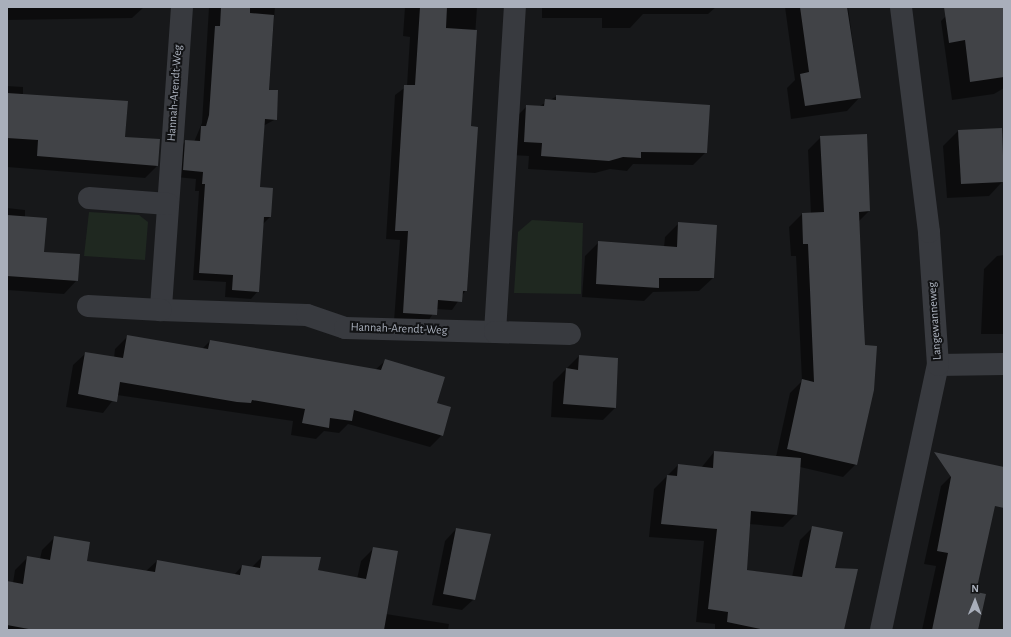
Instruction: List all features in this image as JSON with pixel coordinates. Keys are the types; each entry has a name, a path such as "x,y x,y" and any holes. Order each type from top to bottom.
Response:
{"street":[{"name":"Hannah-Arendt-Weg","path":"161,310 182,7"},
{"path":"495,332 515,7"},
{"name":"Langewanneweg","path":"881,630 938,365 929,232 900,7"},
{"path":"89,198 168,204"},
{"name":"Hannah-Arendt-Weg","path":"88,306 307,315 346,328 570,334"},
{"path":"938,365 1004,364"}],"shaded area":[{"path":"89,212 139,215 148,222 145,260 84,256"},
{"path":"532,220 583,223 581,294 514,293 518,232"}],"building":[{"path":"221,7 250,7 250,13 274,15 269,90 278,90 277,120 265,119 260,187 273,188 271,217 264,217 259,292 232,290 233,275 199,273 205,184 202,184 203,172 183,170 185,140 200,141 201,126 206,126 209,115 215,26 220,26"},
{"path":"420,7 447,7 446,28 477,30 471,126 478,127 467,291 463,291 462,302 438,300 437,315 403,313 408,231 395,231 404,85 415,85"},
{"path":"800,7 847,7 861,98 805,106 800,74 809,72"},
{"path":"944,7 1004,7 1004,77 970,82 965,40 949,43"},
{"path":"7,93 128,101 125,137 160,139 158,166 37,156 38,140 7,138"},
{"path":"556,95 710,105 707,153 641,152 641,158 623,157 609,161 541,156 542,143 524,142 526,105 544,106 545,99 556,100"},
{"path":"1002,128 1004,182 961,184 958,130"},
{"path":"867,134 870,211 859,212 863,307 865,345 877,346 874,390 857,465 787,449 802,379 814,382 808,244 803,244 802,213 824,212 820,136"},
{"path":"7,215 47,218 44,252 80,254 78,281 7,276"},
{"path":"678,222 717,225 714,278 659,278 659,288 596,284 598,241 677,247"},
{"path":"127,335 208,349 210,340 381,370 385,359 445,377 437,403 451,407 443,436 354,410 352,421 330,418 329,428 302,423 305,409 252,400 251,403 237,402 120,382 117,402 78,394 85,352 123,358"},
{"path":"579,355 618,358 616,408 563,404 566,368 578,370"},
{"path":"714,451 801,458 797,515 751,511 747,570 802,577 812,526 843,532 835,568 858,569 844,630 765,630 727,622 728,612 708,609 717,529 661,524 667,475 677,476 678,464 713,468"},
{"path":"934,452 1004,467 1004,508 995,506 976,592 986,594 978,630 932,630 948,553 937,551 951,477"},
{"path":"456,528 491,534 475,600 443,594"},
{"path":"54,536 90,542 87,561 155,572 157,560 240,575 242,565 260,568 262,556 321,557 318,570 366,579 373,547 398,551 384,630 34,630 7,625 7,581 23,584 27,556 50,560"}]}
